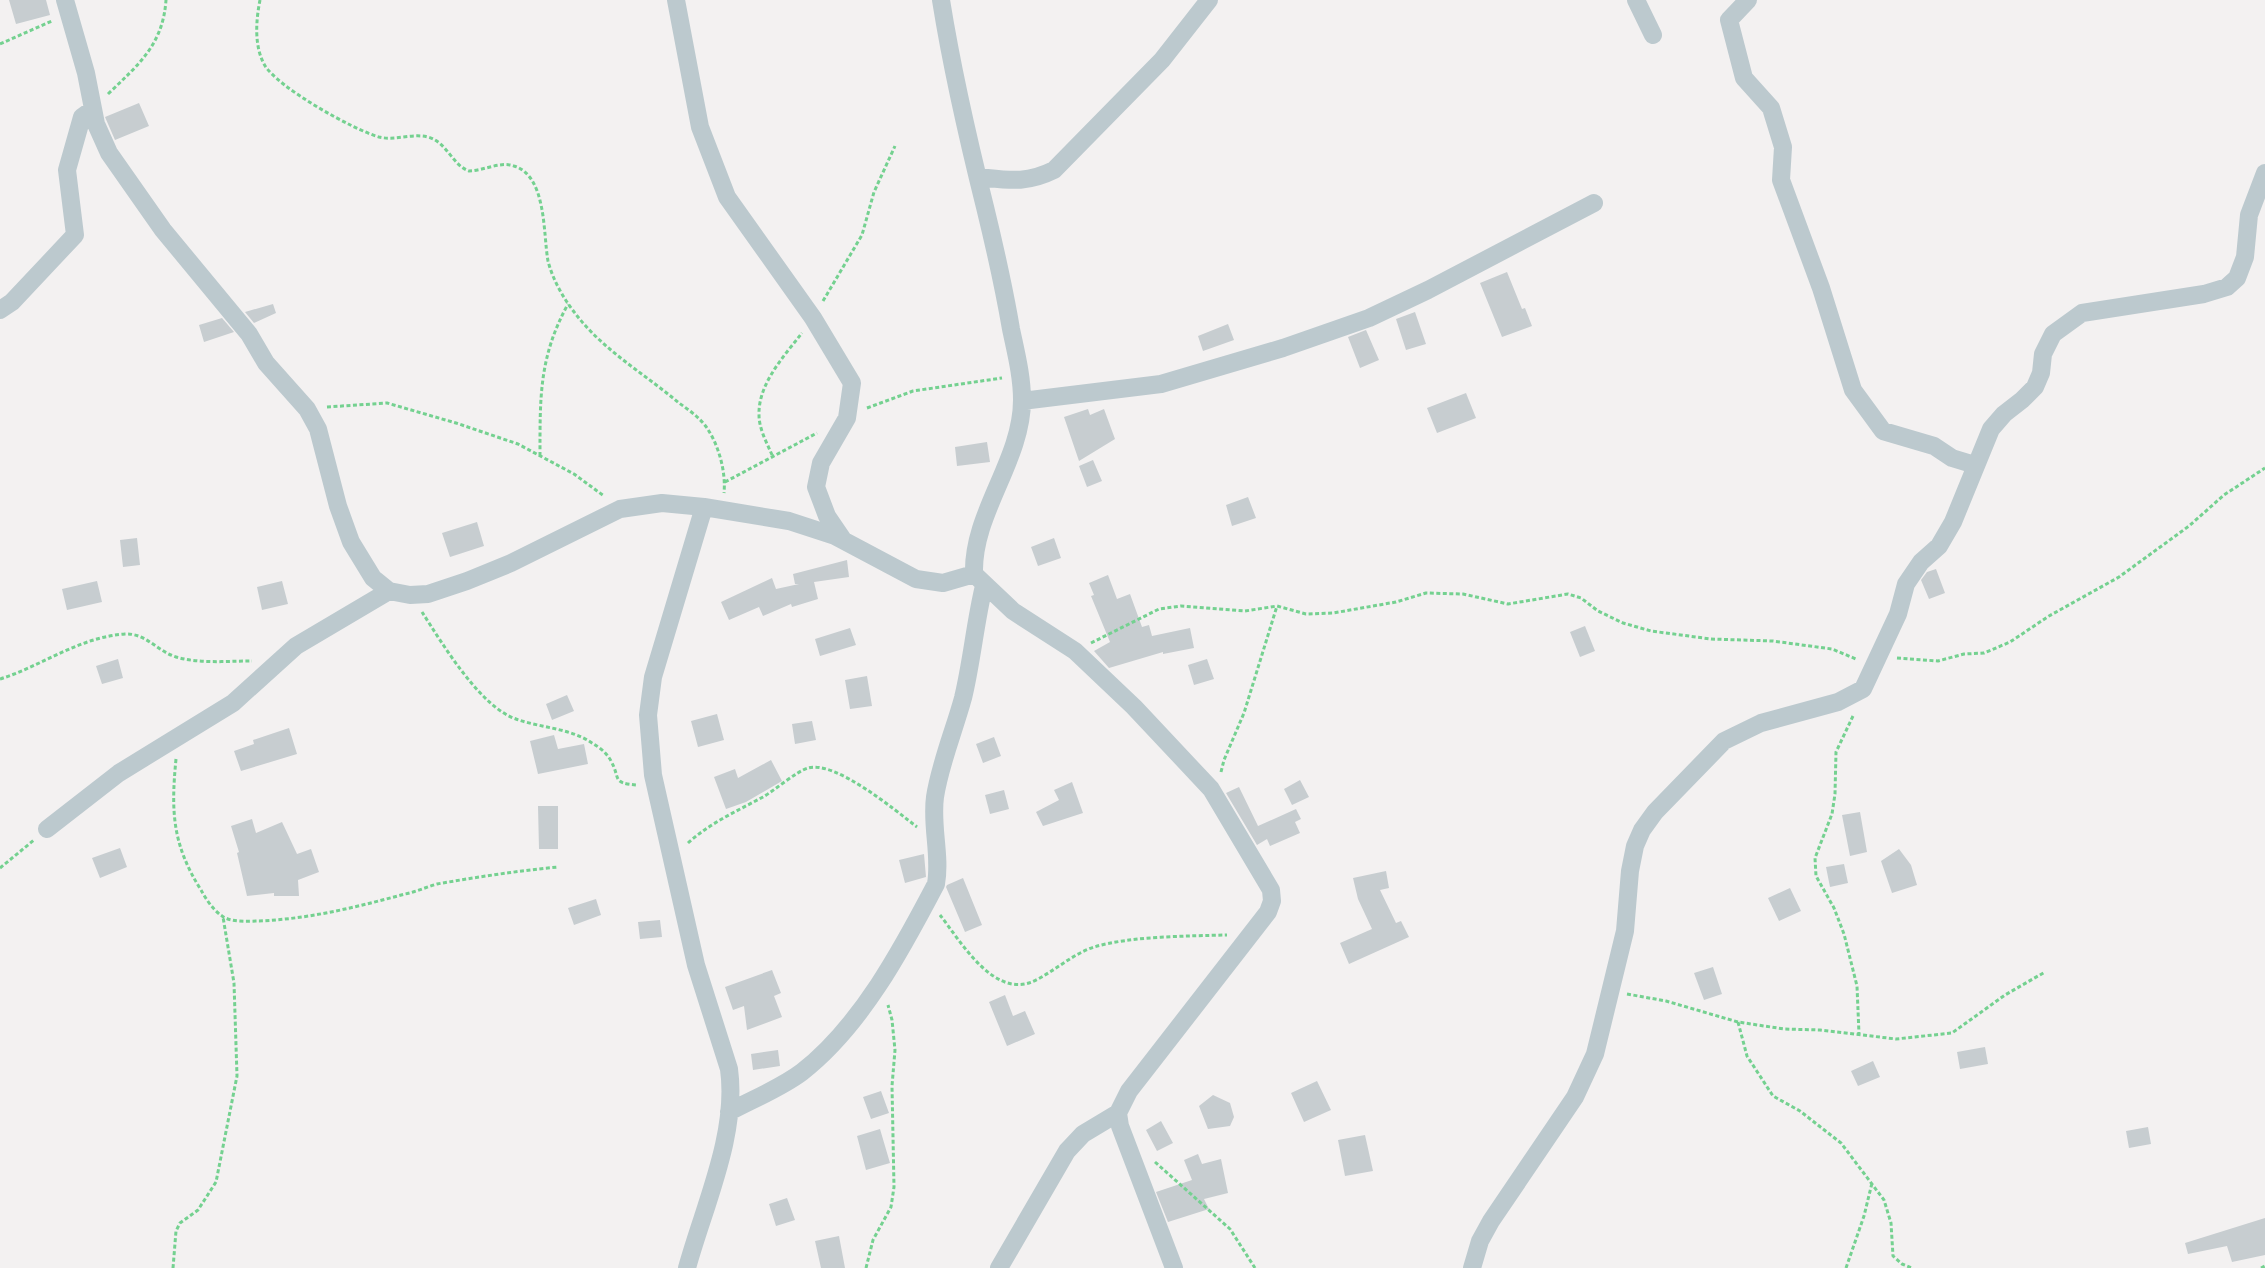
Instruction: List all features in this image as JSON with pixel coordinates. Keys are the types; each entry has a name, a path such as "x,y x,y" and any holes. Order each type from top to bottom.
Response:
{"street":[{"path":"676,0 700,127 728,197 808,310 842,363 852,383 847,418 821,463 816,487 827,516 844,542"},
{"path":"729,1112 800,1073 819,1058 862,1009 936,884 938,870 935,796 963,697 977,616 979,580 974,562 986,514 1016,442 1022,401 1021,378 1000,266 978,177 941,0"},
{"path":"978,177 1021,182 1040,177 1054,170 1162,60 1209,0"},
{"path":"1636,0 1653,35"},
{"path":"1748,0 1730,20 1744,78 1770,108 1783,147 1782,180 1821,288 1853,390 1883,431 1934,446 1952,458 1975,465"},
{"path":"67,7 86,74 96,124 109,153 163,230 249,334 266,363 307,409 318,429 338,506 352,542 373,578 389,591 410,595 428,594 467,582 511,563 620,509 662,503 704,507 789,521 835,536 916,580 943,583 979,580 1013,611 1075,651 1134,707 1211,789 1271,890 1272,901 1268,912 1129,1091 1118,1113 1083,1134 1067,1151 999,1268"},
{"path":"0,310 12,302 75,235 67,170 82,118 93,109"},
{"path":"1472,1268 1480,1241 1495,1214 1575,1097 1595,1054 1624,931 1630,871 1635,846 1642,830 1655,812 1724,741 1761,723 1838,702 1863,689 1898,614 1906,584 1922,562 1939,546 1953,522 1991,429 2004,414 2022,400 2035,386 2041,373 2043,354 2053,334 2082,313 2204,294 2227,287 2237,278 2245,257 2250,215 2265,172"},
{"path":"1022,401 1161,384 1283,348 1369,318 1428,290 1594,203"},
{"path":"687,1268 712,1192 729,1112 730,1086 728,1069 696,965 656,787 648,715 653,677 704,507"},
{"path":"47,829 120,773 233,703 296,646 389,591"},
{"path":"1118,1113 1120,1126 1174,1268"}],"path":[{"path":"93,109 139,64 156,42 163,24 166,0"},
{"path":"260,0 257,40 265,66 274,77 309,103 378,136 391,139 418,136 436,141 447,149 459,165 469,171 504,165 522,170 532,180 538,192 545,228 548,261 557,285 579,319 612,351 670,395 707,428 722,463 725,482 722,510"},
{"path":"0,44 67,7"},
{"path":"540,456 540,419 545,363 549,345 568,304"},
{"path":"725,482 847,418 893,397 913,391 986,379 1021,378"},
{"path":"307,409 387,402 509,441 574,474 620,509"},
{"path":"1075,651 1159,609 1181,606 1245,611 1278,606 1306,614 1333,613 1396,602 1426,594 1463,594 1508,604 1568,594 1581,598 1598,611 1623,623 1651,631 1712,639 1773,641 1832,649 1877,662 1938,660 1964,654 1984,653 2010,642 2049,616 2119,577 2189,526 2224,495 2265,468"},
{"path":"410,595 454,661 492,704 514,719 576,733 590,741 611,760 615,775 622,784 656,787"},
{"path":"1215,797 1224,760 1244,713 1278,606"},
{"path":"0,679 42,663 80,643 126,634 144,638 166,653 189,660 278,662"},
{"path":"1859,1034 1857,986 1834,908 1816,876 1815,858 1832,814 1835,794 1836,752 1863,689"},
{"path":"173,1268 176,1231 180,1223 198,1210 216,1182 238,1076 237,1010 232,962 223,917 207,899 185,865 176,832 173,794 178,738"},
{"path":"672,856 708,827 778,789 801,771 814,767 826,768 841,775 936,841"},
{"path":"0,868 47,829"},
{"path":"223,917 240,921 286,920 337,912 434,885 491,874 558,867"},
{"path":"928,898 979,964 995,977 1014,986 1029,984 1072,957 1096,946 1135,941 1208,936 1248,938"},
{"path":"1609,991 1666,1000 1738,1022 1784,1029 1859,1034 1896,1039 1952,1033 2005,995 2046,972"},
{"path":"866,1268 873,1240 891,1207 894,1187 892,1086 894,1050 892,1020 880,979"},
{"path":"1738,1022 1747,1056 1774,1096 1800,1111 1840,1143 1872,1184 1889,1211 1893,1256 1902,1264 1912,1268"},
{"path":"1152,1160 1230,1229 1255,1268"},
{"path":"1846,1268 1864,1216 1872,1184"},
{"path":"2261,1268 2265,1266"}],"building":[{"path":"9,0 46,0 50,15 16,24"},
{"path":"139,103 149,126 115,140 105,117"},
{"path":"1507,272 1522,309 1525,308 1532,326 1502,337 1480,283"},
{"path":"273,304 276,313 254,323 245,312"},
{"path":"1415,312 1426,344 1406,350 1396,319"},
{"path":"222,318 234,332 204,342 199,325"},
{"path":"1228,324 1234,340 1203,351 1198,336"},
{"path":"1366,330 1379,360 1360,368 1348,337"},
{"path":"1466,393 1476,418 1437,433 1427,408"},
{"path":"1088,409 1090,415 1104,409 1115,439 1079,461 1064,417"},
{"path":"987,442 990,462 957,466 955,447"},
{"path":"1093,460 1102,481 1087,487 1079,466"},
{"path":"1248,497 1256,518 1232,526 1226,505"},
{"path":"477,522 484,546 450,557 442,533"},
{"path":"137,538 140,565 123,567 120,540"},
{"path":"1054,538 1061,558 1038,566 1031,547"},
{"path":"847,560 849,577 814,582 818,599 792,607 791,604 763,616 759,607 729,620 721,602 772,578 776,589 799,584 795,584 793,574"},
{"path":"1936,569 1945,593 1929,599 1921,580 1927,572"},
{"path":"1108,575 1117,599 1130,594 1142,627 1149,625 1152,636 1190,628 1194,648 1163,654 1163,652 1109,668 1094,651 1110,642 1091,596 1094,595 1089,583"},
{"path":"97,581 102,602 67,610 62,589"},
{"path":"282,581 288,604 262,610 257,587"},
{"path":"1585,626 1595,651 1580,657 1570,632"},
{"path":"850,628 856,645 820,656 815,639"},
{"path":"118,659 123,678 102,684 96,666"},
{"path":"1207,659 1214,679 1194,685 1188,665"},
{"path":"867,676 872,706 850,709 845,680"},
{"path":"567,695 574,711 552,720 546,704"},
{"path":"717,714 724,740 698,747 691,721"},
{"path":"812,721 816,740 795,744 792,724"},
{"path":"289,728 297,754 241,771 234,751 254,744 253,740"},
{"path":"554,735 558,749 584,744 588,764 538,774 530,741"},
{"path":"994,737 1001,756 983,763 976,744"},
{"path":"771,760 782,781 746,802 726,809 714,777 735,769 738,778"},
{"path":"1300,780 1309,797 1292,805 1284,789"},
{"path":"1072,782 1083,813 1043,826 1036,812 1059,800 1054,790"},
{"path":"1239,787 1258,826 1296,809 1301,819 1295,822 1300,833 1270,846 1267,839 1257,845 1226,793"},
{"path":"1004,790 1009,809 990,814 985,795"},
{"path":"538,806 558,806 558,849 539,849"},
{"path":"1860,812 1867,852 1850,856 1842,815"},
{"path":"252,819 256,833 282,822 297,854 311,849 319,872 298,880 299,896 274,896 274,893 247,896 237,853 239,852 231,826"},
{"path":"120,848 127,867 100,878 92,858"},
{"path":"1899,849 1911,865 1917,885 1892,893 1881,861"},
{"path":"924,854 926,877 905,883 899,860"},
{"path":"1844,864 1848,883 1830,887 1826,867"},
{"path":"1386,871 1389,888 1380,890 1396,923 1401,921 1409,937 1349,964 1340,943 1372,929 1358,899 1353,878"},
{"path":"963,878 982,925 965,932 946,887"},
{"path":"1790,888 1801,911 1779,921 1768,898"},
{"path":"596,899 601,915 574,925 568,908"},
{"path":"660,920 662,937 640,939 638,922"},
{"path":"1713,967 1722,994 1704,1000 1694,973"},
{"path":"772,970 781,993 774,996 782,1017 747,1030 744,1006 733,1010 725,987"},
{"path":"1005,995 1013,1016 1025,1011 1035,1034 1007,1046 989,1002"},
{"path":"1985,1047 1988,1064 1960,1069 1957,1052"},
{"path":"778,1050 780,1066 753,1070 751,1054"},
{"path":"1873,1061 1880,1077 1858,1086 1851,1071"},
{"path":"1317,1081 1331,1110 1304,1122 1291,1093"},
{"path":"881,1091 889,1113 871,1119 863,1097"},
{"path":"1213,1095 1230,1103 1234,1117 1230,1126 1208,1129 1199,1106"},
{"path":"1161,1121 1173,1143 1157,1151 1146,1130"},
{"path":"2148,1127 2151,1144 2129,1148 2126,1131"},
{"path":"880,1129 890,1163 866,1170 857,1136"},
{"path":"1365,1135 1373,1171 1345,1176 1338,1140"},
{"path":"1198,1154 1202,1164 1221,1159 1228,1193 1204,1199 1209,1209 1168,1222 1156,1192 1192,1180 1184,1160"},
{"path":"787,1198 795,1220 776,1226 769,1204"},
{"path":"2265,1218 2265,1255 2232,1262 2227,1246 2188,1254 2185,1243"},
{"path":"839,1236 845,1268 821,1268 815,1241"}]}
